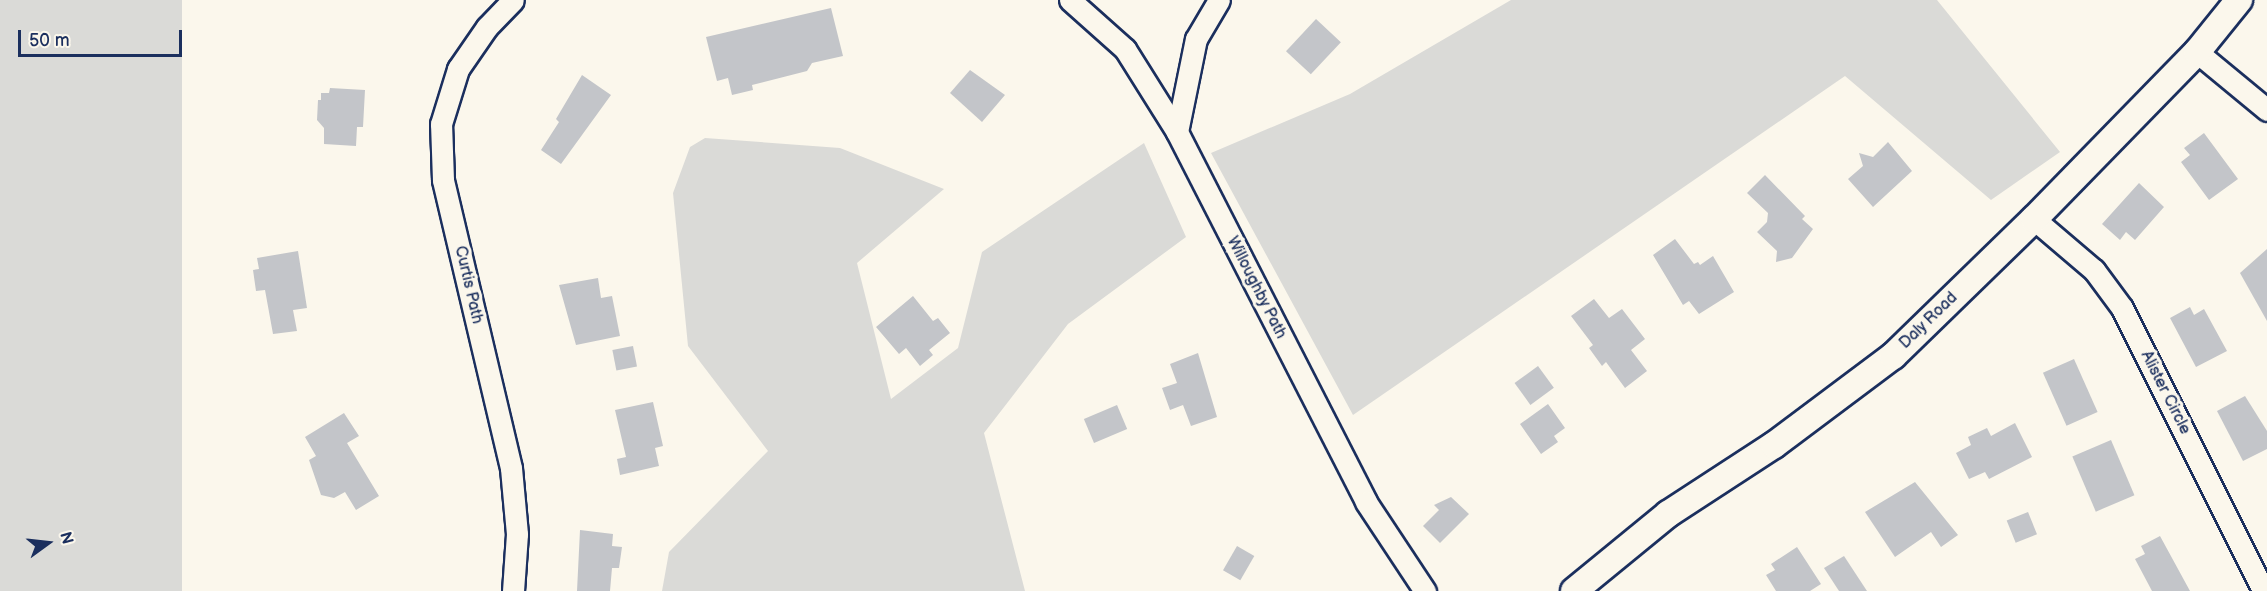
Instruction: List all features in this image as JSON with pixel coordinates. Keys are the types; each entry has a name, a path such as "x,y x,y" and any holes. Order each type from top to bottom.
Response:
{"street":[{"name":"Curtis Path","path":"513,0 486,27 458,69 441,124 443,180 511,468 517,534 513,591"},
{"name":"Willoughby Path","path":"1070,0 1125,49 1177,132 1366,502 1425,591"},
{"path":"1177,132 1196,39 1219,0"},
{"name":"Daly Road","path":"1574,591 1668,514 1774,445 1893,356 2034,219 2197,52 2239,0"},
{"path":"2197,52 2267,110"},
{"name":"Alister Circle","path":"2034,219 2094,270 2122,308 2264,591"}],"shaded area":[{"path":"0,0 182,0 182,591 0,591"},
{"path":"1511,0 1937,0 2060,152 1991,200 1845,76 1353,415 1211,153 1350,94"},
{"path":"705,138 840,148 944,189 857,263 891,399 958,348 982,252 1144,143 1186,237 1068,324 984,433 1025,591 662,591 669,552 768,451 688,346 673,193 690,147"}],"building":[{"path":"831,8 843,56 812,63 807,71 752,85 753,90 732,95 728,78 717,81 706,37"},
{"path":"1316,19 1341,42 1311,74 1286,51"},
{"path":"970,70 1005,95 982,122 950,93"},
{"path":"582,75 611,95 561,164 541,150 559,122 556,119"},
{"path":"330,88 365,90 363,127 357,127 356,146 324,144 324,128 317,120 318,100 321,100 321,93 329,93"},
{"path":"2204,133 2238,179 2209,200 2181,162 2190,155 2184,148"},
{"path":"1888,142 1912,171 1873,207 1848,179 1863,166 1859,153 1873,157"},
{"path":"1765,175 1805,216 1802,219 1813,229 1792,258 1776,262 1777,251 1757,232 1767,222 1768,213 1747,193"},
{"path":"2139,183 2164,207 2135,240 2126,232 2120,240 2102,224"},
{"path":"1675,239 1694,264 1698,262 1700,265 1713,256 1734,292 1699,314 1689,301 1683,305 1653,255"},
{"path":"2267,249 2267,321 2240,273"},
{"path":"298,251 307,308 293,310 297,331 273,334 265,290 256,291 253,270 259,269 257,258"},
{"path":"598,278 601,298 612,296 620,336 576,345 559,285"},
{"path":"913,296 933,321 938,318 950,333 929,350 933,355 920,366 906,348 899,354 876,327"},
{"path":"1594,299 1609,318 1622,309 1645,339 1631,350 1647,371 1625,388 1606,362 1602,366 1589,348 1593,345 1571,316"},
{"path":"2190,307 2194,315 2204,309 2227,351 2196,367 2170,318"},
{"path":"633,346 637,367 616,371 612,350"},
{"path":"1198,353 1217,417 1191,426 1183,405 1170,410 1162,388 1177,383 1170,364"},
{"path":"2074,359 2098,412 2067,426 2043,373"},
{"path":"1538,366 1554,388 1530,405 1515,383"},
{"path":"2245,396 2267,431 2267,449 2243,461 2217,411"},
{"path":"653,402 663,446 655,448 659,466 620,475 617,459 626,457 615,410"},
{"path":"1548,404 1565,428 1554,436 1558,442 1541,454 1520,424"},
{"path":"1117,405 1127,429 1094,443 1084,419"},
{"path":"344,413 359,436 347,443 379,496 356,510 345,492 334,498 321,495 309,460 316,456 305,437"},
{"path":"2015,423 2032,457 1989,479 1985,472 1969,479 1956,453 1971,445 1968,437 1987,428 1991,436"},
{"path":"2111,440 2134,495 2096,512 2072,456"},
{"path":"1915,482 1958,535 1941,547 1931,532 1895,557 1865,512"},
{"path":"1451,497 1469,514 1440,543 1423,526 1439,510 1434,505"},
{"path":"2028,512 2037,534 2016,543 2007,521"},
{"path":"580,530 613,534 612,546 622,547 619,568 612,568 610,591 577,591"},
{"path":"2160,536 2190,591 2152,591 2135,559 2145,554 2141,546"},
{"path":"1237,546 1254,556 1240,580 1223,570"},
{"path":"1797,547 1821,584 1810,591 1776,591 1766,575 1775,570 1771,564"},
{"path":"1844,556 1867,591 1839,591 1824,568"}]}
